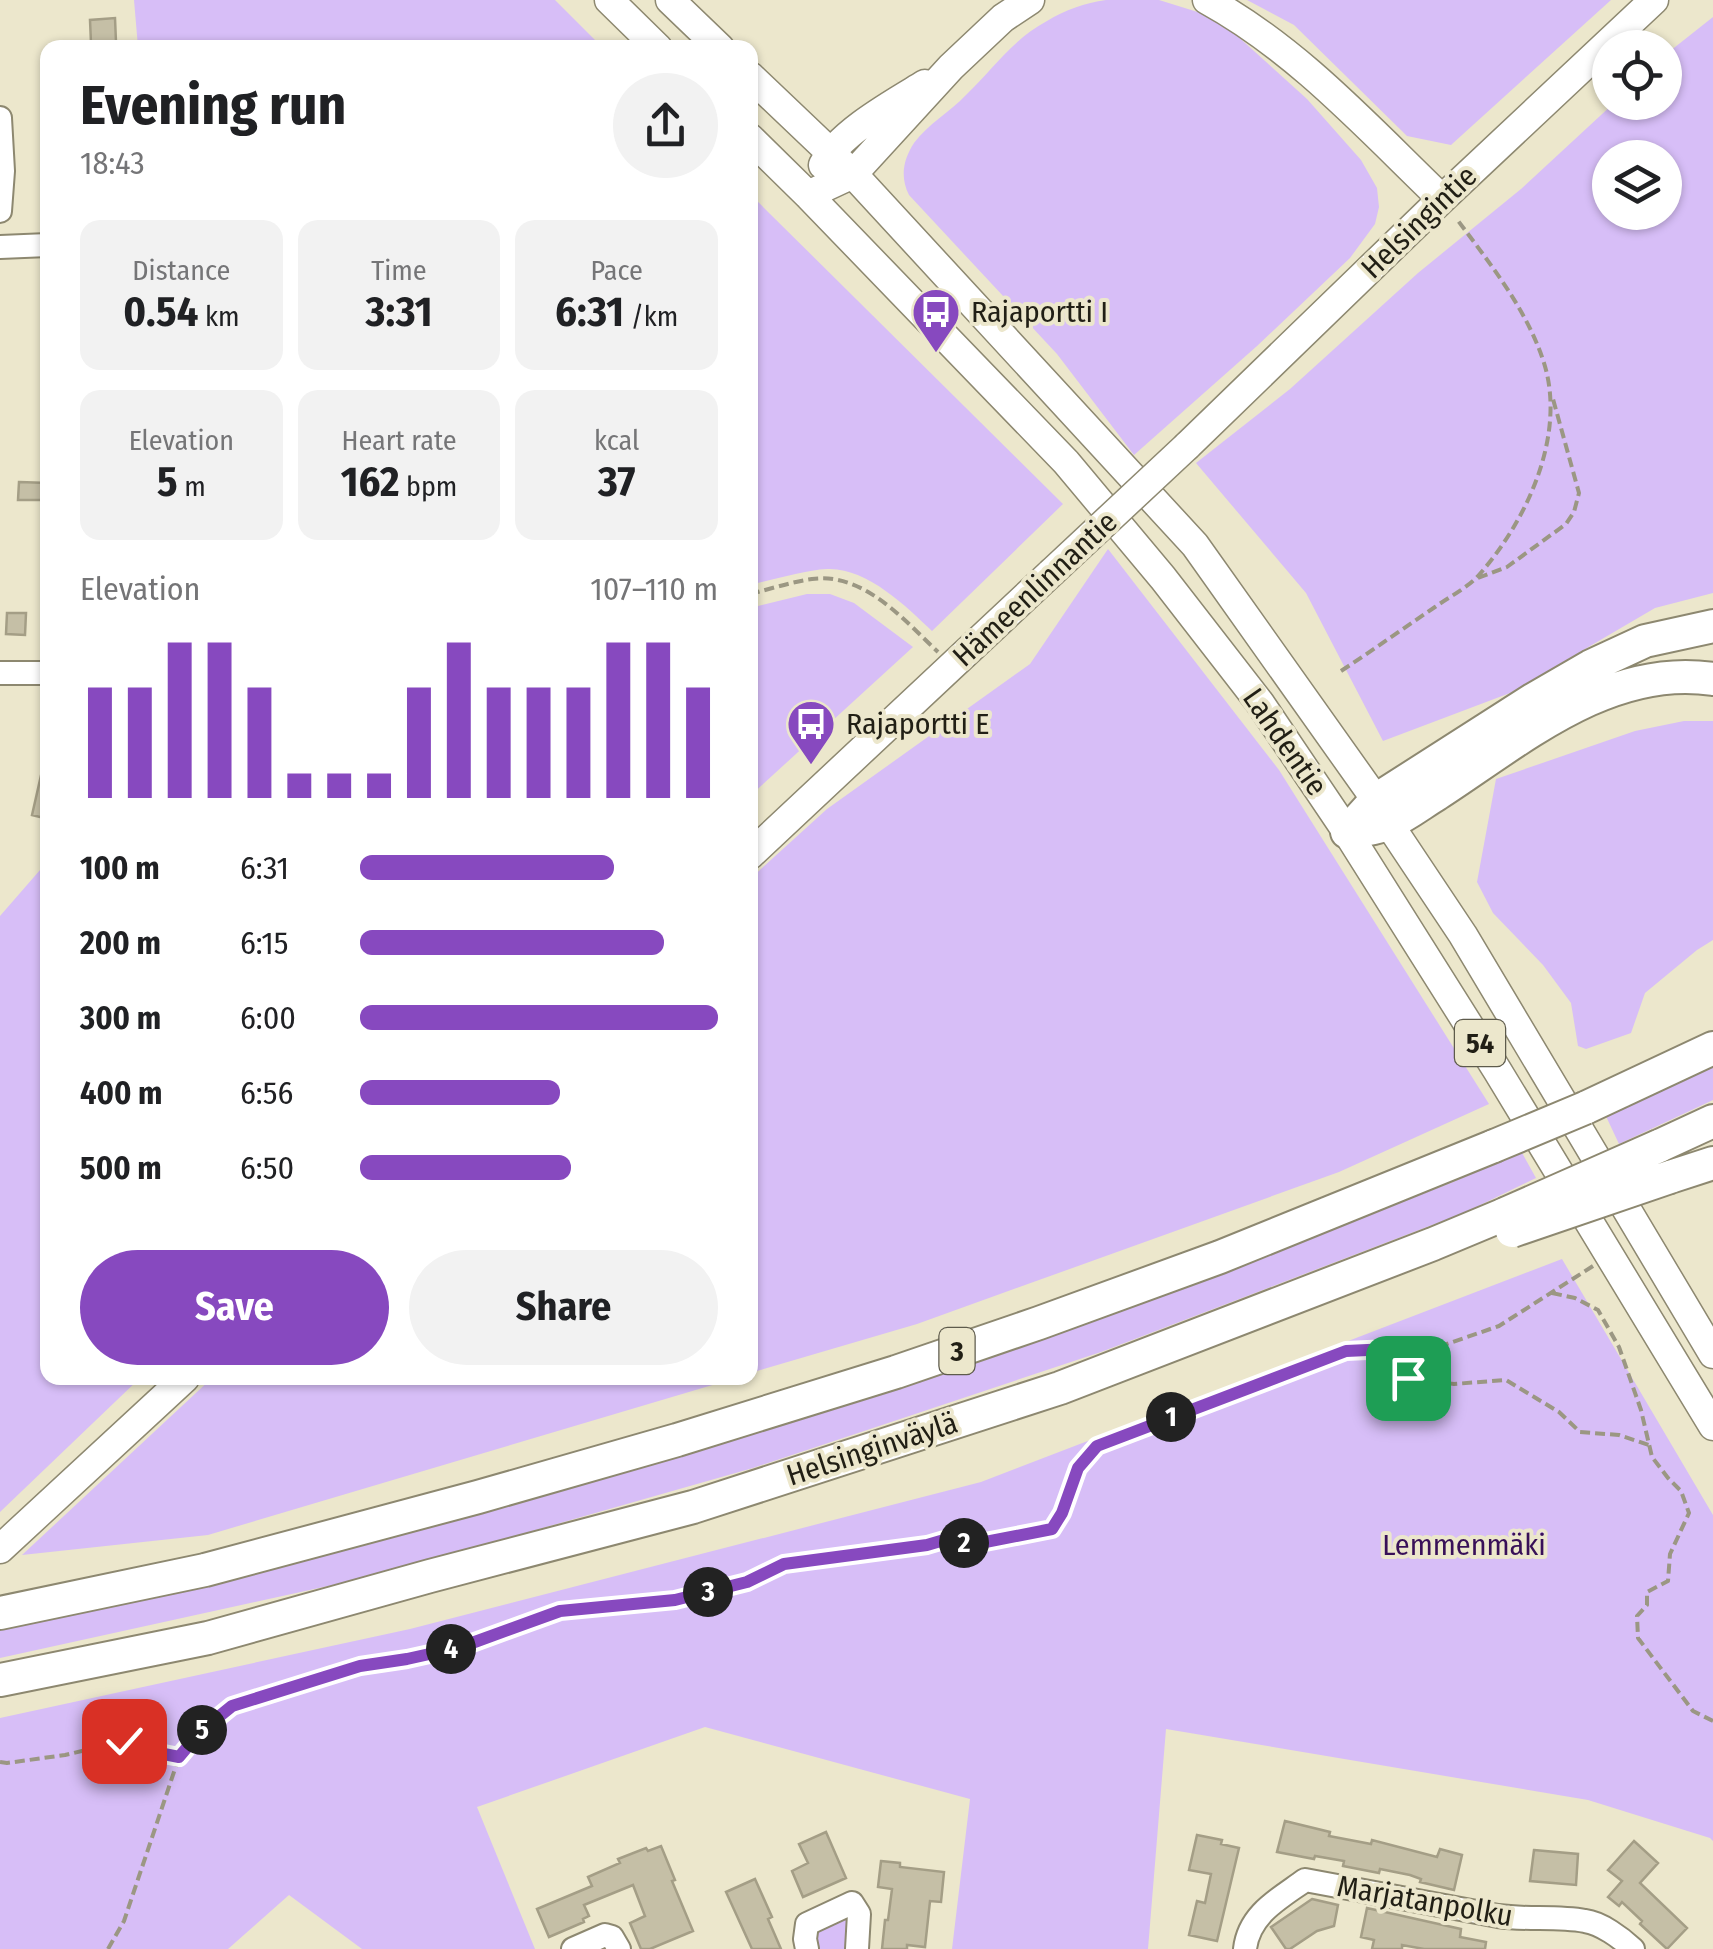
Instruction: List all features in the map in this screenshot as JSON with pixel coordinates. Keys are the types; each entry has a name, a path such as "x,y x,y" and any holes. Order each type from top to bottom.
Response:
{"highway":[{"path":"1383,812 1534,699 1591,666 1646,641 1713,626"},
{"path":"1347,832 1595,697 1650,680 1713,680"},
{"path":"1663,1072 1713,1025"},
{"name":"3","path":"0,1613 223,1565 677,1440 860,1383 1202,1263 1586,1108 1713,1048"},
{"name":"Helsinginväylä","path":"0,1680 208,1638 693,1506 1060,1388 1433,1244 1509,1222 1713,1120"},
{"path":"1509,1222 1713,1163"}],"main road":[{"path":"610,0 650,40"},
{"path":"670,0 712,40"},
{"path":"808,195 853,174 952,67 1003,18 1030,0"},
{"path":"1207,0 1297,60 1442,199"},
{"name":"Helsingintie","path":"1187,446 1654,0"},
{"path":"808,195 830,151 880,112 952,67"},
{"name":"Lahdentie","path":"758,84 853,174 1195,545 1383,812 1463,935 1713,1354"},
{"name":"Lahdentie","path":"758,146 1066,462 1260,703 1347,832 1497,1070 1713,1426"},
{"name":"Hämeenlinnantie","path":"758,847 1187,446"},
{"path":"0,1549 177,1385"}],"street":[{"path":"0,118 0,211"},
{"path":"0,247 40,245"},
{"path":"0,673 40,673"},
{"name":"Marjatanpolku","path":"1245,1949 1246,1937 1264,1910 1306,1880 1522,1920 1589,1921 1632,1949"},
{"path":"806,1949 807,1924 852,1904 859,1914 856,1949"},
{"path":"573,1949 605,1935 612,1936 619,1949"}],"path":[{"path":"1341,671 1477,578 1507,567 1566,524 1579,494 1543,358 1493,268 1442,199"},
{"path":"1477,578 1532,495 1543,459 1552,394"},
{"path":"758,592 814,579 840,580 886,604 953,666"},
{"path":"108,1949 124,1921 179,1757 200,1732 232,1706 360,1666 461,1647 560,1611 675,1600 747,1582 784,1564 944,1540 970,1545 1052,1529 1078,1468 1097,1446 1346,1351 1389,1349 1413,1343 1441,1346 1499,1326 1610,1256"},
{"path":"1552,1292 1598,1310 1619,1346 1652,1457 1681,1491 1688,1513 1670,1554 1668,1581 1647,1592 1647,1605 1638,1616 1638,1638 1693,1711 1713,1720"},
{"path":"1389,1349 1408,1378 1454,1384 1506,1380 1559,1412 1580,1432 1619,1435 1649,1445"},
{"path":"0,1762 65,1755 124,1741 144,1750 179,1757"}],"green space":[{"path":"134,0 555,0 595,40 137,40"},
{"path":"1106,0 1159,0 1204,14 1234,33 1307,99 1361,160 1377,188 1379,207 1375,224 1350,258 1134,455 1057,354 909,195 904,175 907,156 919,136 1024,36 1061,14"},
{"path":"1247,0 1611,0 1451,145 1407,136 1294,25"},
{"path":"1713,17 1713,593 1655,608 1510,693 1383,741 1306,593 1196,463 1290,389 1418,273 1521,189 1596,120 1682,120 1682,42"},
{"path":"758,202 1063,504 932,631 871,581 842,570 809,571 758,583"},
{"path":"1108,549 1279,770 1489,1104 1339,1172 917,1324 758,1371 758,872 827,809 1030,664"},
{"path":"807,594 830,594 854,603 913,647 758,789 758,606"},
{"path":"1684,721 1713,721 1713,940 1645,993 1631,1033 1586,1049 1578,1046 1571,1003 1543,965 1493,913 1477,882 1496,779 1635,731"},
{"path":"40,870 40,1385 133,1385 0,1512 0,916"},
{"path":"1713,1062 1713,1100 1619,1144 1604,1112"},
{"path":"1521,1151 1536,1178 1466,1212 1101,1352 753,1468 378,1575 0,1658 0,1626 367,1545 741,1436 1089,1323 1453,1182"},
{"name":"Lemmenmäki","path":"1562,1259 1713,1515 1713,1841 1588,1800 1166,1729 1148,1949 952,1949 970,1799 705,1727 477,1807 535,1949 362,1949 289,1895 228,1949 0,1949 0,1718 410,1629 981,1482"},
{"path":"204,1385 712,1385 208,1535 22,1555"},
{"path":"841,1914 851,1918 851,1949 818,1949 811,1943 817,1925"}],"building":[{"path":"115,18 116,40 91,40 90,20"},
{"path":"19,482 40,483 40,500 18,500"},
{"path":"7,613 26,613 25,635 6,634"},
{"path":"40,780 40,817 32,815"},
{"path":"1285,1821 1330,1832 1329,1836 1371,1844 1372,1840 1437,1857 1440,1849 1462,1855 1454,1890 1420,1882 1421,1879 1410,1875 1380,1869 1379,1873 1343,1866 1344,1861 1277,1852"},
{"path":"826,1832 846,1878 803,1897 792,1871 808,1863 799,1844"},
{"path":"1197,1835 1239,1848 1217,1941 1189,1935 1197,1901 1205,1903 1211,1874 1189,1870"},
{"path":"1634,1841 1658,1863 1640,1883 1687,1928 1667,1949 1622,1902 1619,1906 1608,1897 1622,1881 1608,1870"},
{"path":"661,1846 693,1931 641,1949 630,1923 645,1916 633,1885 584,1905 589,1916 584,1922 549,1937 537,1909 592,1886 588,1877 620,1863 618,1859"},
{"path":"1534,1850 1578,1854 1576,1885 1530,1881"},
{"path":"881,1861 944,1872 941,1902 930,1901 925,1947 882,1949 892,1889 878,1887"},
{"path":"755,1879 781,1949 752,1949 726,1892"},
{"path":"1312,1899 1338,1905 1334,1926 1286,1949 1271,1927"},
{"path":"1367,1908 1461,1929 1460,1937 1486,1942 1485,1949 1402,1945 1402,1949 1372,1949 1374,1940 1361,1937"}],"place":[{"name":"Rajaportti I","path":"936,354"},
{"name":"Rajaportti E","path":"811,766"}],"route":[{"path":"124,1741 144,1750 179,1757 200,1732 232,1706 360,1666 461,1647 560,1611 675,1600 747,1582 784,1564 944,1540 970,1545 1052,1529 1078,1468 1097,1446 1346,1351 1389,1349 1408,1378"}]}
